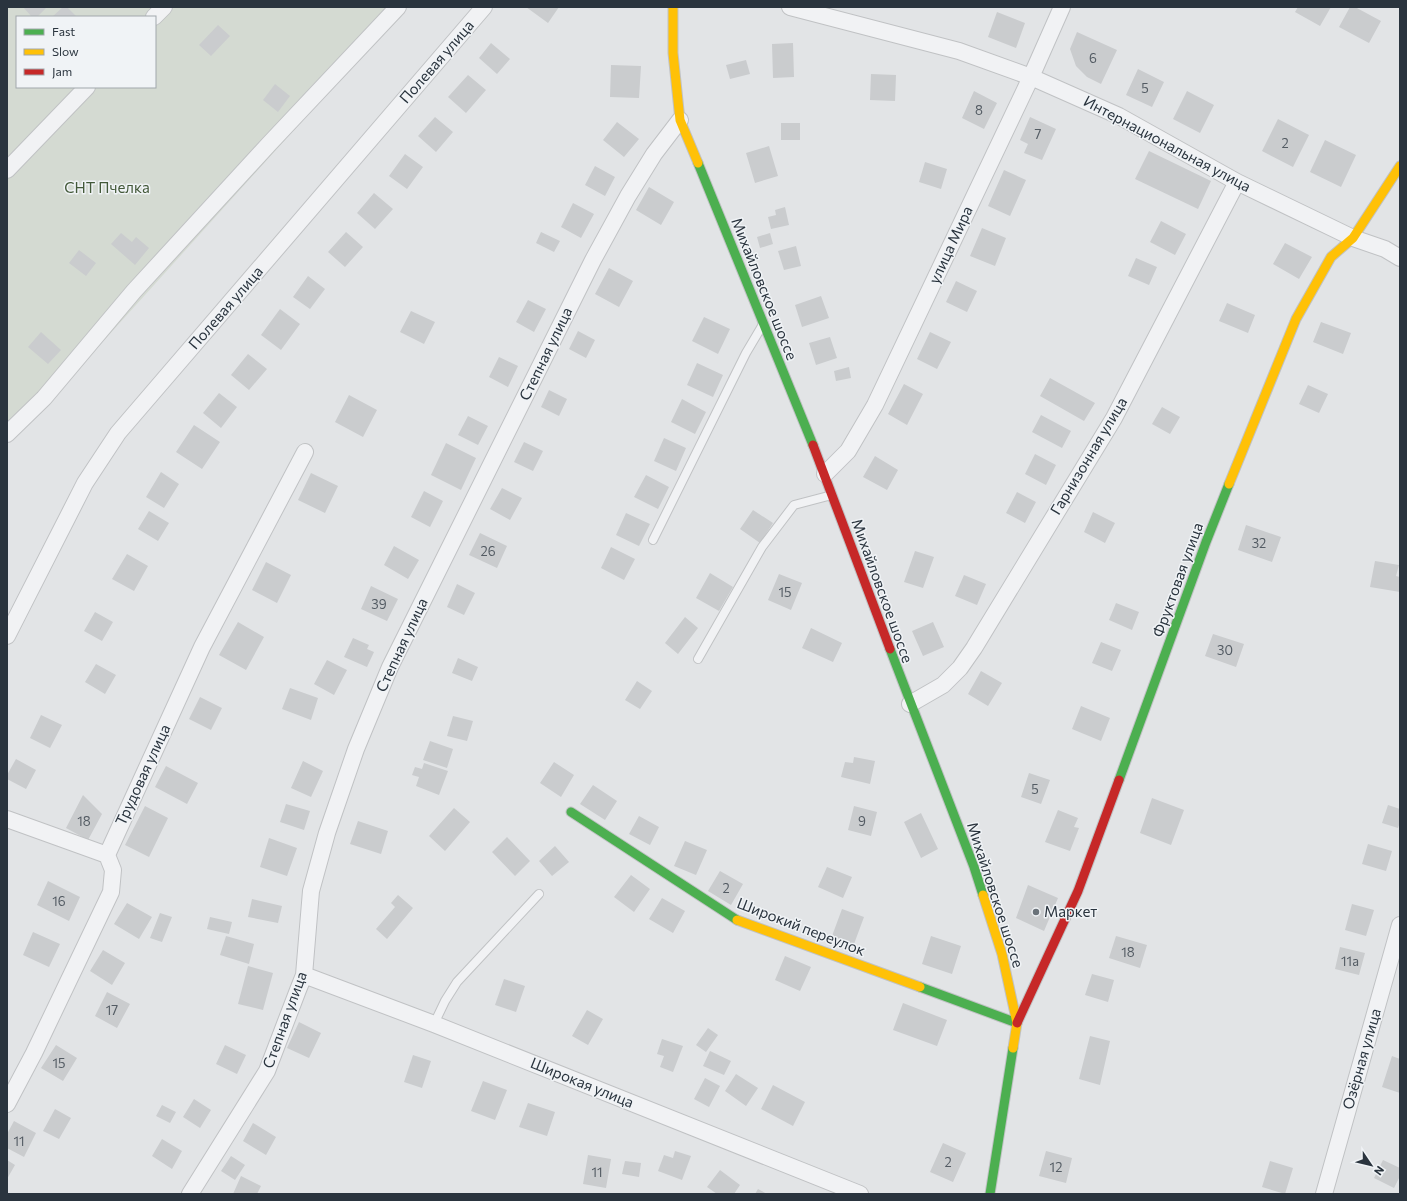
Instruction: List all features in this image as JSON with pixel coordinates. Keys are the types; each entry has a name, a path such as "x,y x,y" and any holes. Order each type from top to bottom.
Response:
{"street":[{"path":"155,16 164,7"},
{"path":"7,434 44,398 134,291 269,144 398,7"},
{"name":"Полевая улица","path":"7,636 85,483 118,433 484,7"},
{"name":"Михайловское шоссе","path":"674,7 673,54 680,120 825,474 910,704 974,866 1002,954 1017,1023 990,1194"},
{"name":"Интернациональная улица","path":"790,7 959,51 1031,77 1119,116 1237,182 1353,238 1385,248 1400,258"},
{"name":"улица Мира","path":"825,474 848,451 874,405 1031,77 1062,7"},
{"path":"7,170 85,88"},
{"name":"Степная улица","path":"190,1194 267,1071 304,975 311,891 327,833 356,750 390,667 593,260 628,196 654,154 680,120"},
{"name":"Фруктовая улица","path":"1017,1023 1078,891 1206,542 1296,319 1331,257 1353,238 1400,166"},
{"name":"Гарнизонная улица","path":"910,704 943,685 960,668 978,641 1114,418 1237,182"},
{"name":"Трудовая улица","path":"107,854 202,647 304,452"},
{"name":"Широкий переулок","path":"571,812 738,920 1017,1023"},
{"path":"7,819 107,854 113,870 111,892 34,1053 7,1104"},
{"name":"Озёрная улица","path":"1324,1194 1400,925"},
{"name":"Широкая улица","path":"304,975 434,1024 860,1194"}],"lane":[{"path":"653,540 746,353 763,325"},
{"path":"698,660 762,547 794,505 832,495"},
{"path":"434,1024 445,1001 457,982 539,894"}],"green space":[{"name":"СНТ Пчелка","path":"7,7 405,7 70,378 7,438"}],"building":[{"path":"23,7 46,8 38,16 31,16"},
{"path":"63,7 67,7 76,16 53,16"},
{"path":"526,7 559,7 548,23"},
{"path":"1298,7 1331,7 1320,26 1295,12"},
{"path":"1350,7 1355,7 1381,21 1369,43 1339,27"},
{"path":"997,12 1025,23 1016,48 988,37"},
{"path":"218,25 230,36 211,56 199,45"},
{"path":"1077,32 1117,50 1101,84 1087,77 1076,66 1070,49"},
{"path":"491,43 510,59 497,74 479,58"},
{"path":"793,43 794,77 773,78 772,44"},
{"path":"746,60 750,74 730,79 726,65"},
{"path":"611,65 641,66 639,98 610,97"},
{"path":"1138,69 1164,82 1152,107 1126,95"},
{"path":"871,74 896,75 895,101 870,100"},
{"path":"468,75 486,90 466,113 448,97"},
{"path":"275,84 290,96 278,112 263,100"},
{"path":"974,91 997,103 984,129 962,118"},
{"path":"1187,91 1214,105 1200,133 1173,119"},
{"path":"435,117 453,132 436,152 418,136"},
{"path":"1030,117 1056,129 1042,160 1024,153 1028,144 1020,140"},
{"path":"1278,119 1309,135 1293,167 1262,151"},
{"path":"617,122 639,139 624,157 603,140"},
{"path":"781,123 800,123 800,140 781,140"},
{"path":"1325,140 1356,155 1341,187 1310,172"},
{"path":"769,146 778,176 755,183 746,153"},
{"path":"1149,151 1211,181 1198,209 1135,179"},
{"path":"405,154 423,167 407,189 389,176"},
{"path":"925,162 947,169 941,189 919,182"},
{"path":"595,166 615,177 605,196 585,185"},
{"path":"1004,170 1026,180 1010,216 988,206"},
{"path":"649,187 674,202 661,225 636,210"},
{"path":"374,193 393,209 375,229 357,213"},
{"path":"573,203 594,214 581,238 561,227"},
{"path":"785,207 789,225 771,229 768,217 776,215 775,210"},
{"path":"1161,221 1186,234 1175,255 1150,242"},
{"path":"982,228 1006,238 995,266 970,256"},
{"path":"346,232 363,247 345,267 328,252"},
{"path":"541,232 560,241 554,252 536,243"},
{"path":"121,233 132,242 136,237 149,248 135,265 111,244"},
{"path":"770,233 773,244 760,248 757,237"},
{"path":"1285,243 1312,257 1299,279 1273,264"},
{"path":"796,246 801,266 784,270 778,251"},
{"path":"79,250 96,263 86,276 69,263"},
{"path":"1136,258 1157,267 1149,285 1128,276"},
{"path":"609,268 633,281 619,307 595,294"},
{"path":"308,276 325,289 310,309 293,297"},
{"path":"956,281 977,291 967,312 946,302"},
{"path":"821,296 829,318 802,327 795,305"},
{"path":"528,300 546,309 534,332 516,322"},
{"path":"1227,303 1255,315 1248,333 1219,321"},
{"path":"280,309 300,324 281,350 261,335"},
{"path":"411,311 435,322 424,344 400,332"},
{"path":"704,317 730,329 718,354 692,341"},
{"path":"1321,322 1351,333 1343,354 1313,342"},
{"path":"578,331 595,340 586,358 569,349"},
{"path":"41,332 61,350 48,364 28,347"},
{"path":"930,332 951,342 937,369 917,359"},
{"path":"830,337 837,358 816,365 809,343"},
{"path":"248,354 267,369 249,390 231,375"},
{"path":"499,357 518,366 508,387 489,377"},
{"path":"697,363 723,375 713,397 687,385"},
{"path":"849,367 851,378 836,381 834,371"},
{"path":"1050,378 1095,403 1084,421 1040,396"},
{"path":"904,384 923,394 907,425 888,414"},
{"path":"1308,385 1328,394 1319,413 1299,404"},
{"path":"549,390 567,399 559,416 541,407"},
{"path":"219,393 237,407 221,428 203,413"},
{"path":"349,395 377,410 363,437 335,422"},
{"path":"682,399 706,412 695,434 671,422"},
{"path":"1162,407 1180,417 1170,434 1152,424"},
{"path":"1041,415 1071,431 1062,448 1032,432"},
{"path":"468,416 488,426 478,445 458,435"},
{"path":"194,425 220,442 202,469 176,452"},
{"path":"664,438 686,448 676,471 654,461"},
{"path":"524,442 543,451 533,471 514,462"},
{"path":"446,443 476,458 461,490 431,475"},
{"path":"1035,454 1056,465 1046,485 1025,474"},
{"path":"875,456 898,470 887,490 863,477"},
{"path":"161,472 179,484 164,508 146,497"},
{"path":"311,473 338,486 325,513 298,500"},
{"path":"646,475 669,487 658,509 634,497"},
{"path":"502,488 522,498 510,520 490,509"},
{"path":"424,491 443,501 430,527 411,517"},
{"path":"1017,492 1036,502 1025,523 1006,513"},
{"path":"753,510 773,523 760,543 740,529"},
{"path":"149,511 169,523 158,541 138,529"},
{"path":"1093,512 1115,523 1105,543 1084,532"},
{"path":"626,513 650,524 639,546 616,535"},
{"path":"1246,525 1281,537 1272,562 1238,550"},
{"path":"480,533 507,546 497,568 469,555"},
{"path":"394,546 419,560 408,579 384,565"},
{"path":"611,547 635,559 624,580 601,568"},
{"path":"915,551 934,557 923,588 904,582"},
{"path":"127,554 148,566 134,591 112,579"},
{"path":"1375,561 1399,565 1396,576 1400,577 1400,592 1370,587"},
{"path":"266,562 291,575 277,603 252,590"},
{"path":"710,573 733,587 719,611 696,598"},
{"path":"779,574 802,583 791,610 768,600"},
{"path":"964,575 986,584 977,605 955,596"},
{"path":"457,584 475,593 464,615 447,607"},
{"path":"371,586 398,599 387,621 361,609"},
{"path":"1116,603 1139,612 1132,630 1109,620"},
{"path":"95,612 113,622 102,641 84,631"},
{"path":"685,617 698,628 678,654 665,643"},
{"path":"238,622 264,637 246,670 219,655"},
{"path":"933,622 944,647 923,656 912,631"},
{"path":"811,628 842,643 833,662 802,648"},
{"path":"1213,634 1244,644 1236,667 1205,656"},
{"path":"353,638 369,645 367,649 374,652 367,667 344,657"},
{"path":"1101,642 1121,650 1112,671 1092,663"},
{"path":"458,658 478,667 472,681 452,673"},
{"path":"327,660 347,670 334,695 314,684"},
{"path":"96,664 116,675 105,694 85,682"},
{"path":"981,671 1002,683 988,706 968,694"},
{"path":"637,681 652,691 640,709 625,700"},
{"path":"290,688 318,698 311,720 282,709"},
{"path":"200,697 222,708 211,730 189,719"},
{"path":"1081,706 1110,718 1101,741 1072,729"},
{"path":"41,715 62,725 50,748 30,738"},
{"path":"453,716 473,721 467,741 447,736"},
{"path":"430,741 453,749 447,768 423,760"},
{"path":"854,757 875,761 870,784 841,777 845,762 853,763"},
{"path":"16,759 36,770 26,789 7,779 7,775"},
{"path":"303,761 323,771 311,797 291,788"},
{"path":"554,762 574,775 561,797 540,783"},
{"path":"424,763 448,771 439,795 416,786 419,777 412,775 415,767 422,769"},
{"path":"166,766 198,783 187,804 155,787"},
{"path":"1029,773 1050,780 1041,804 1021,797"},
{"path":"593,785 617,801 605,820 580,804"},
{"path":"83,795 102,814 88,840 66,828"},
{"path":"1152,798 1184,810 1171,845 1140,833"},
{"path":"286,804 310,811 304,830 280,822"},
{"path":"1388,805 1400,809 1400,822 1398,828 1382,823"},
{"path":"145,806 168,818 149,857 125,845"},
{"path":"854,806 877,812 871,836 848,830"},
{"path":"454,808 470,822 445,851 429,836"},
{"path":"1058,810 1078,818 1074,827 1079,828 1070,851 1045,842"},
{"path":"921,813 938,849 921,858 904,822"},
{"path":"639,816 659,827 650,845 629,834"},
{"path":"358,821 388,831 381,854 350,844"},
{"path":"507,837 530,861 515,876 492,852"},
{"path":"269,838 297,848 287,876 260,867"},
{"path":"685,841 707,850 696,875 674,866"},
{"path":"1368,844 1392,851 1386,871 1362,864"},
{"path":"555,846 569,862 552,876 539,861"},
{"path":"827,867 852,877 843,898 818,887"},
{"path":"720,871 743,884 731,905 708,891"},
{"path":"631,875 650,889 634,912 614,897"},
{"path":"48,881 80,897 69,921 37,905"},
{"path":"1028,885 1058,898 1044,931 1016,918"},
{"path":"398,895 413,908 387,939 376,929 395,907 391,903"},
{"path":"662,898 685,911 673,933 649,919"},
{"path":"252,899 282,906 278,923 248,917"},
{"path":"127,903 152,917 139,939 114,924"},
{"path":"1352,904 1374,910 1366,936 1345,930"},
{"path":"842,909 864,917 854,944 832,936"},
{"path":"160,913 172,917 162,942 150,938"},
{"path":"210,917 232,922 229,934 207,929"},
{"path":"33,932 60,944 49,967 23,955"},
{"path":"226,936 254,944 249,964 220,955"},
{"path":"931,936 961,946 952,974 922,964"},
{"path":"1116,936 1147,945 1140,968 1109,958"},
{"path":"1340,947 1365,953 1359,975 1335,969"},
{"path":"103,950 125,963 112,985 90,971"},
{"path":"785,956 811,967 800,991 775,980"},
{"path":"248,966 273,973 263,1010 238,1004"},
{"path":"1092,974 1114,980 1108,1002 1085,995"},
{"path":"504,979 525,986 516,1012 495,1005"},
{"path":"107,992 130,1004 117,1028 95,1016"},
{"path":"903,1003 947,1020 937,1046 893,1030"},
{"path":"587,1010 603,1019 588,1045 572,1036"},
{"path":"299,1022 321,1033 309,1058 287,1048"},
{"path":"708,1028 718,1035 706,1052 696,1045"},
{"path":"1090,1036 1110,1041 1100,1085 1079,1079"},
{"path":"662,1039 683,1046 673,1072 660,1067 664,1056 657,1054"},
{"path":"56,1045 77,1058 63,1081 41,1068"},
{"path":"225,1045 246,1055 237,1074 216,1064"},
{"path":"710,1051 731,1061 724,1075 703,1066"},
{"path":"413,1055 431,1061 422,1088 404,1082"},
{"path":"1392,1056 1400,1059 1400,1093 1382,1087"},
{"path":"736,1074 758,1088 746,1106 725,1091"},
{"path":"705,1078 720,1086 709,1107 694,1099"},
{"path":"483,1081 507,1090 495,1120 471,1111"},
{"path":"773,1085 805,1102 793,1126 761,1109"},
{"path":"194,1099 211,1110 200,1128 183,1117"},
{"path":"528,1103 555,1112 547,1136 519,1127"},
{"path":"162,1105 176,1112 170,1123 156,1116"},
{"path":"55,1109 71,1118 59,1139 43,1131"},
{"path":"14,1121 36,1133 24,1157 7,1148 7,1134"},
{"path":"253,1123 276,1137 266,1155 243,1141"},
{"path":"162,1139 182,1151 172,1169 152,1156"},
{"path":"943,1143 966,1153 953,1182 930,1172"},
{"path":"675,1151 691,1156 682,1180 658,1171 664,1155 673,1158"},
{"path":"1046,1151 1072,1158 1066,1183 1039,1176"},
{"path":"588,1155 611,1159 606,1188 583,1184"},
{"path":"231,1156 245,1165 235,1180 221,1171"},
{"path":"7,1160 15,1165 7,1179"},
{"path":"1383,1160 1400,1168 1400,1176 1394,1188 1374,1178"},
{"path":"625,1161 641,1163 639,1177 622,1174"},
{"path":"1270,1161 1293,1168 1285,1194 1262,1187"},
{"path":"720,1170 740,1185 734,1194 717,1194 707,1187"},
{"path":"241,1176 261,1186 257,1194 233,1194"},
{"path":"758,1189 767,1194 755,1194"}],"traffic: fast":[{"path":"698,163 813,445"},
{"path":"1119,780 1206,542 1229,484"},
{"path":"890,649 974,867 983,895"},
{"path":"571,812 737,920"},
{"path":"920,987 1017,1023"},
{"path":"990,1194 1013,1048"}],"traffic: slow":[{"path":"673,7 673,53 680,120 698,163"},
{"path":"1229,484 1296,319 1331,257 1353,238 1400,166"},
{"path":"983,895 1002,954 1017,1023 1013,1048"},
{"path":"737,920 920,987"}],"traffic: jam":[{"path":"813,445 890,649"},
{"path":"1017,1023 1078,891 1119,780"}],"place":[{"name":"Маркет","path":"1036,912"}]}
